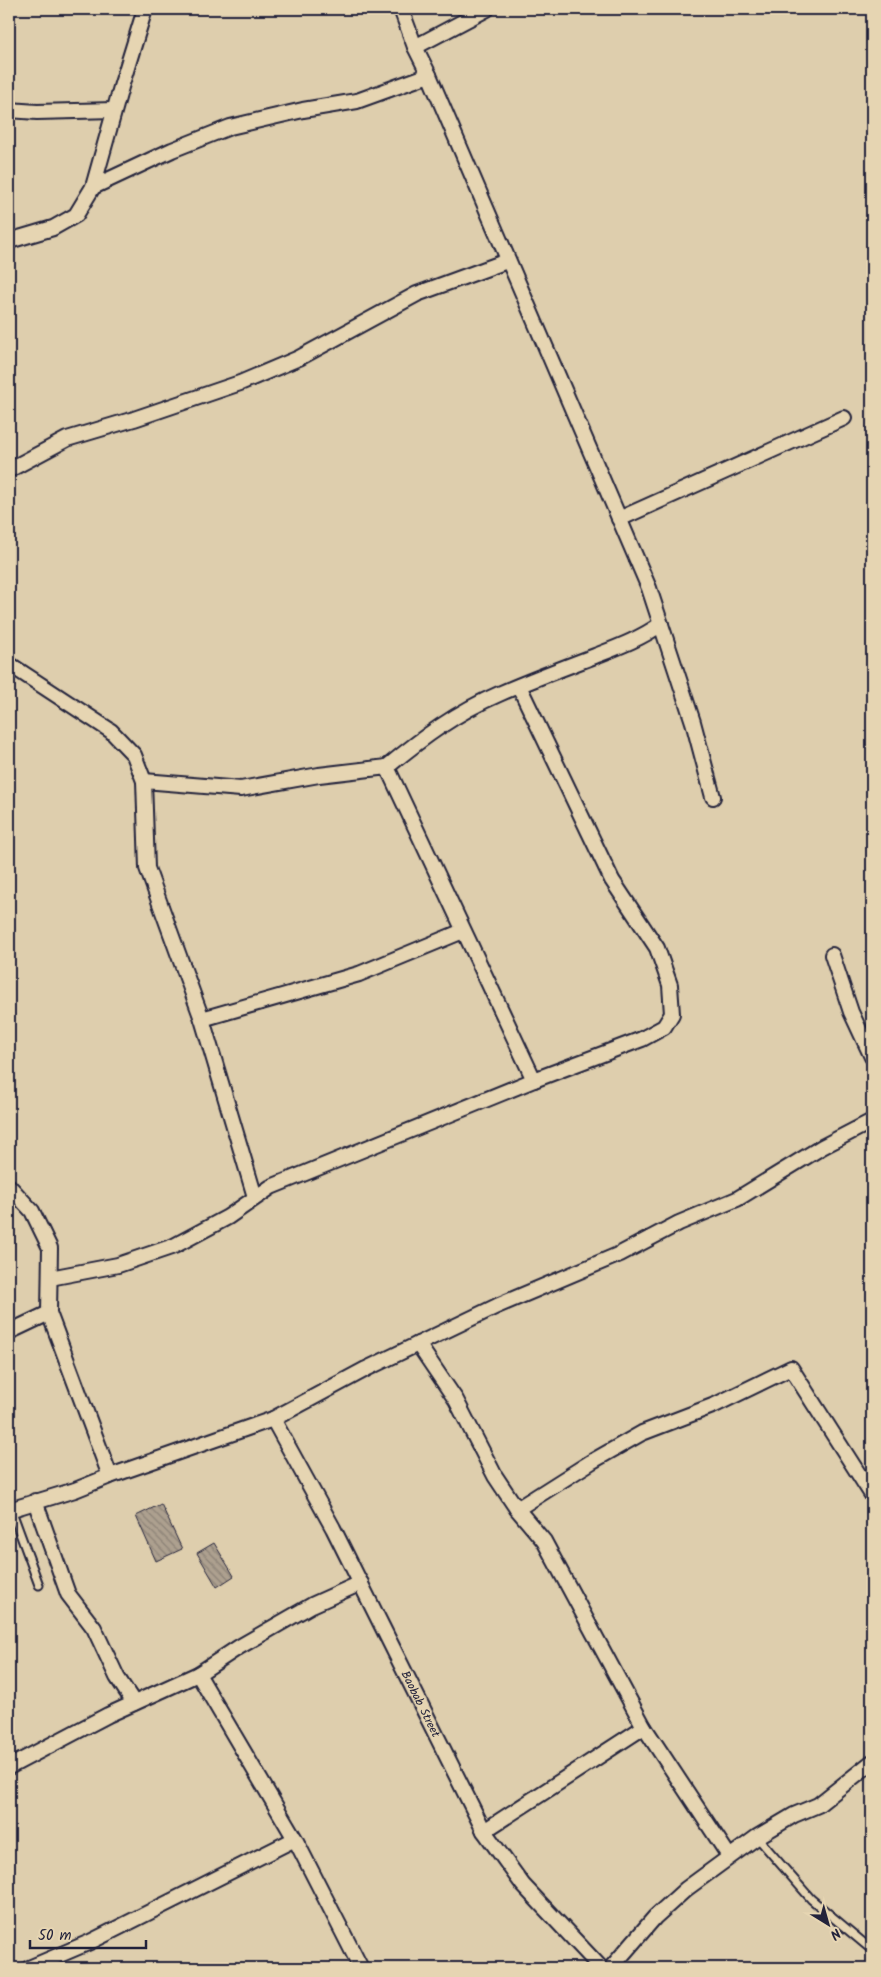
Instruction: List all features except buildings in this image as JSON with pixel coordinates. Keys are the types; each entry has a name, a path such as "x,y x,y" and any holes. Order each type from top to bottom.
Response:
{"street":[{"path":"9,241 53,228 76,215 93,187 145,9"},
{"path":"401,9 415,46 649,588 693,722 713,797"},
{"path":"415,46 487,9"},
{"path":"93,187 172,150 230,127 303,110 357,101 429,75"},
{"path":"9,110 37,112 114,110"},
{"path":"9,470 67,439 134,420 257,376 298,358 417,294 507,260"},
{"path":"619,519 844,418"},
{"path":"144,780 241,789 319,775 387,767 428,734 457,714 519,686 615,648 652,631 661,624"},
{"path":"9,664 112,731 134,755 144,780 147,868 202,1019 255,1197"},
{"path":"50,1278 118,1264 174,1246 228,1217 271,1187 534,1080 642,1039 664,1027 672,1014 670,986 657,948 612,880 519,686"},
{"path":"387,767 534,1080"},
{"path":"202,1019 359,974 463,931"},
{"path":"832,955 851,1012 872,1056"},
{"path":"10,1509 75,1490 273,1419 366,1369 497,1306 620,1254 679,1223 736,1199 822,1147 872,1121"},
{"path":"9,1186 32,1211 50,1248 50,1313 110,1476"},
{"path":"9,1332 50,1313"},
{"path":"418,1344 456,1400 495,1476 517,1509 544,1541 644,1727 729,1856"},
{"path":"517,1509 591,1462 642,1433 715,1405 791,1368 872,1495"},
{"name":"Baobab Street","path":"273,1419 333,1528 484,1831 523,1885 601,1968"},
{"path":"35,1501 68,1594 94,1628 117,1677 134,1703"},
{"path":"9,1767 134,1703 198,1674 239,1647 312,1605 360,1583"},
{"path":"198,1674 295,1839 361,1968"},
{"path":"484,1831 644,1727"},
{"path":"611,1968 655,1917 686,1889 729,1856 757,1838 794,1815 818,1805 872,1763"},
{"path":"29,1968 90,1942 295,1839"}],"lane":[{"path":"10,1509 39,1585"},
{"path":"757,1838 811,1899 872,1950"}]}
